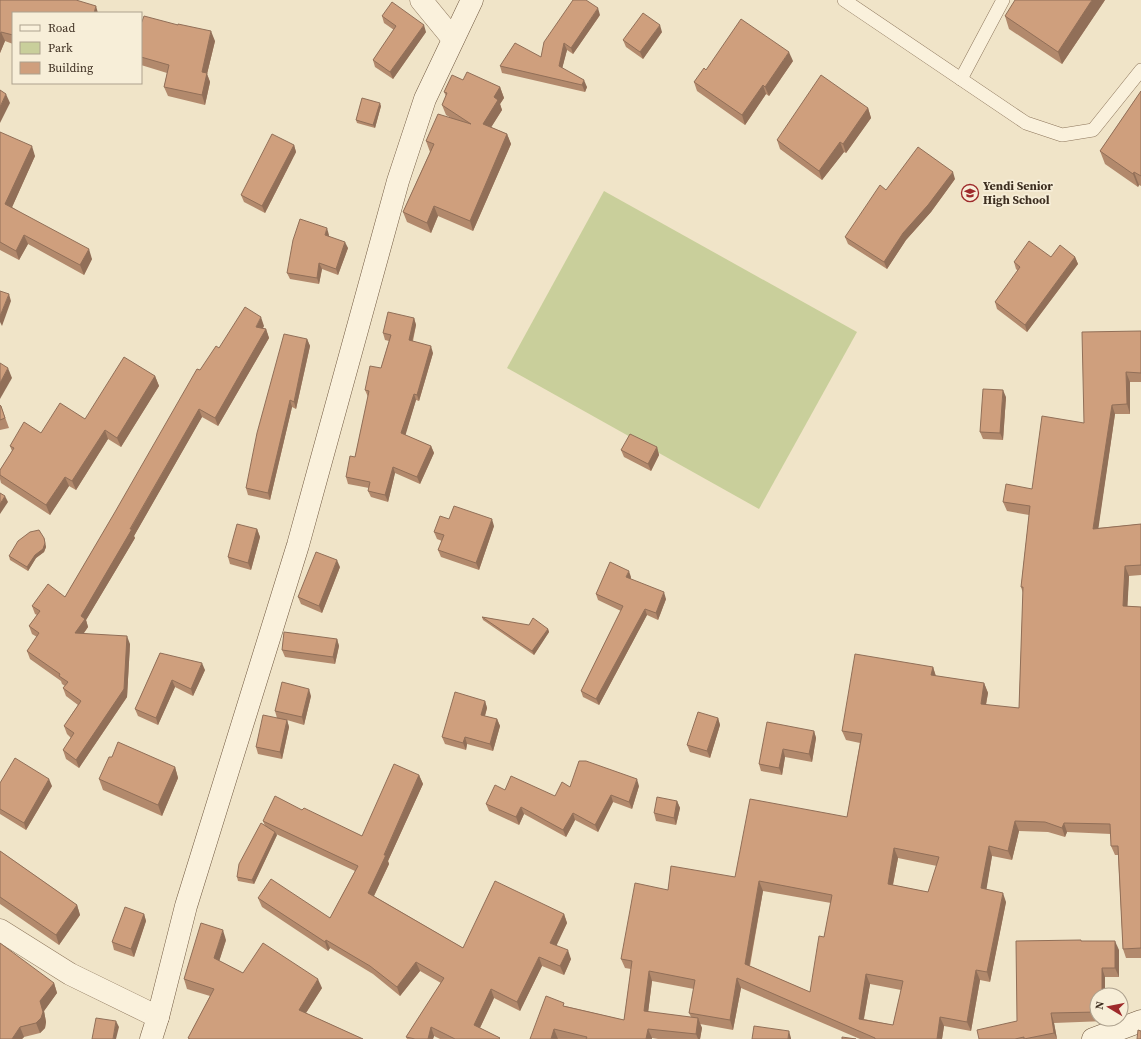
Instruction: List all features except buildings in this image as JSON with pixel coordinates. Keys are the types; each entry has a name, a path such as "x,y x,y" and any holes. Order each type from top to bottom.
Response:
{"main road":[{"path":"421,0 453,39"},
{"path":"151,1039 186,906 298,544 398,181 425,99 472,0"},
{"path":"0,930 70,974 158,1017"},
{"path":"1093,1039 1141,1021"}],"lane":[{"path":"844,0 1026,123 1062,135 1093,130 1141,70"},
{"path":"961,79 1003,0"}],"green space":[{"path":"604,191 857,332 759,509 507,368"}],"place":[{"name":"Yendi Senior High School","path":"970,193"}]}
